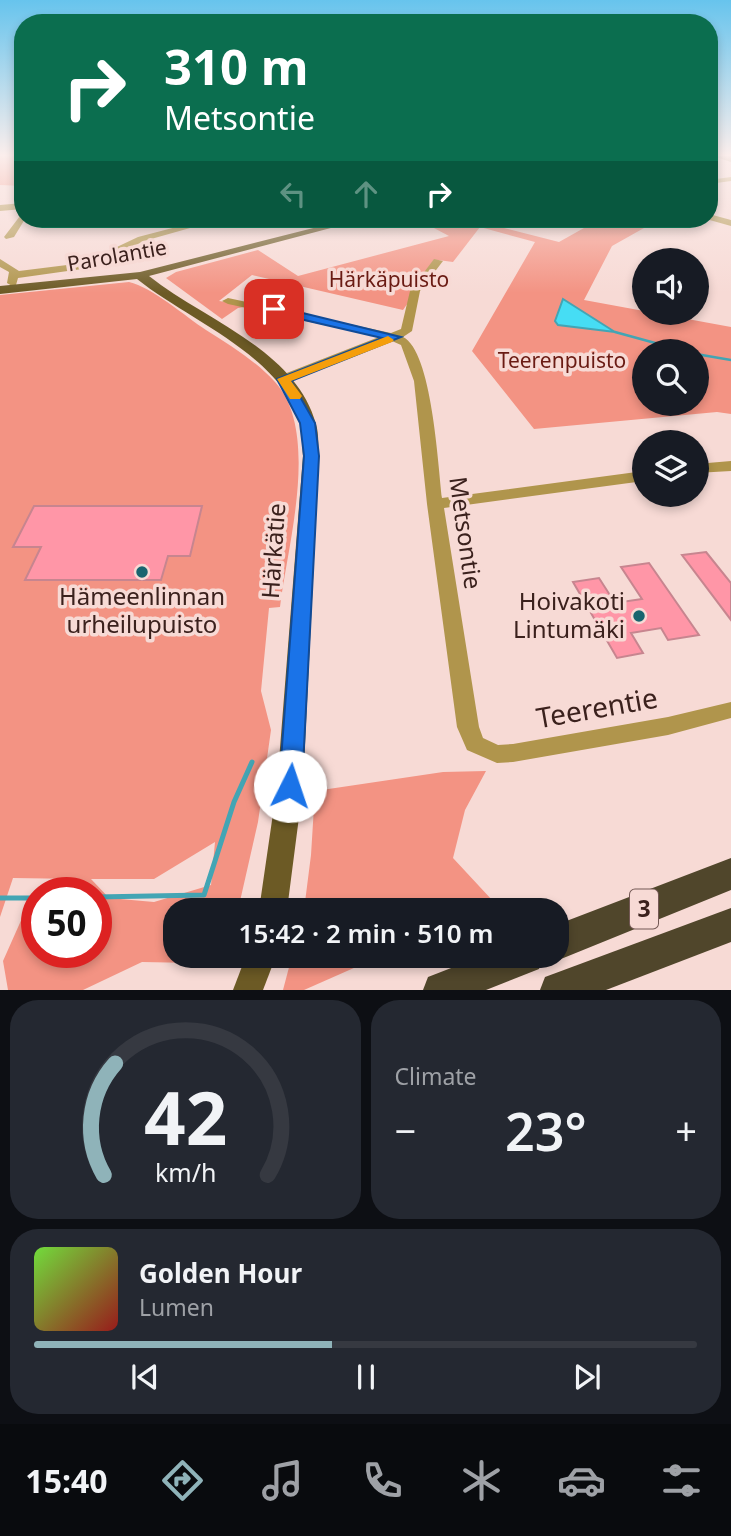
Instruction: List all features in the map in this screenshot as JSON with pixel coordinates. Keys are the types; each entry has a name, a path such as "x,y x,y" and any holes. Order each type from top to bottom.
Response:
{"highway":[{"name":"3","path":"569,938 731,874"},
{"name":"3","path":"558,990 731,925"},
{"path":"441,990 496,968"}],"main road":[{"name":"Parolantie","path":"5,289 140,275 325,228"},
{"name":"Härkätie","path":"140,275 259,357 284,379 307,423 311,456 290,786 275,898"},
{"path":"248,990 256,968"}],"street":[{"path":"9,237 15,228"},
{"path":"5,289 16,275 85,266 141,239 183,228"},
{"path":"284,379 406,331 415,291 439,261"},
{"path":"0,262 10,266 16,275"},
{"path":"228,301 394,337"},
{"name":"Metsontie","path":"394,337 406,343 421,381 435,504 468,727 475,744"},
{"path":"709,467 731,466"},
{"path":"435,504 632,478"},
{"name":"Teerentie","path":"475,744 497,754 513,753 668,726 731,710"}],"green space":[{"name":"Teerenpuisto","path":"434,228 479,228 453,262 438,260 403,310 252,275 219,301 250,306 238,308 222,319 166,278 176,272 258,250 298,276 449,236"},
{"name":"Teerenpuisto","path":"484,228 504,228 559,242 584,228 644,228 612,246 584,300 632,309 632,325 709,323 731,327 731,414 709,413 709,339 632,339 632,416 674,416 534,429 472,351 535,242"},
{"name":"Hämeenlinnan urheilupuisto","path":"129,282 158,296 268,374 289,404 296,430 299,460 294,522 280,607 269,608 261,691 271,730 258,822 241,898 167,898 211,885 215,842 154,879 13,878 0,917 0,295"},
{"path":"486,771 465,810 453,858 490,898 306,898 315,791 443,772"},
{"name":"Hämeenlinnan urheilupuisto","path":"112,898 154,902 163,899 163,962 142,962 83,990 8,990 3,961 21,920 21,968 112,968"},
{"path":"289,968 354,968 304,990 283,990"}],"water":[{"path":"563,299 615,332 558,325 555,321"}],"building":[{"path":"34,506 202,506 190,556 168,556 161,580 25,580 41,547 13,547"},
{"path":"706,552 731,583 731,620 682,555"},
{"name":"Hoivakoti Lintumäki","path":"649,563 699,635 668,640 661,628 631,633 643,653 617,658 573,582 599,578 615,603 642,599 621,567"}],"waterway":[{"path":"615,332 641,339"},
{"path":"709,356 731,360"},
{"path":"112,897 204,895 234,802 252,762"},
{"path":"0,898 21,898"}],"slow traffic":[{"path":"295,396 284,379 388,340"}],"place":[{"name":"Hämeenlinnan urheilupuisto","path":"142,572"},
{"name":"Hoivakoti Lintumäki","path":"639,616"}],"route":[{"path":"274,309 394,337 284,379 307,423 311,456 290,786"}],"park label":[{"name":"Härkäpuisto","path":"389,280"}]}
